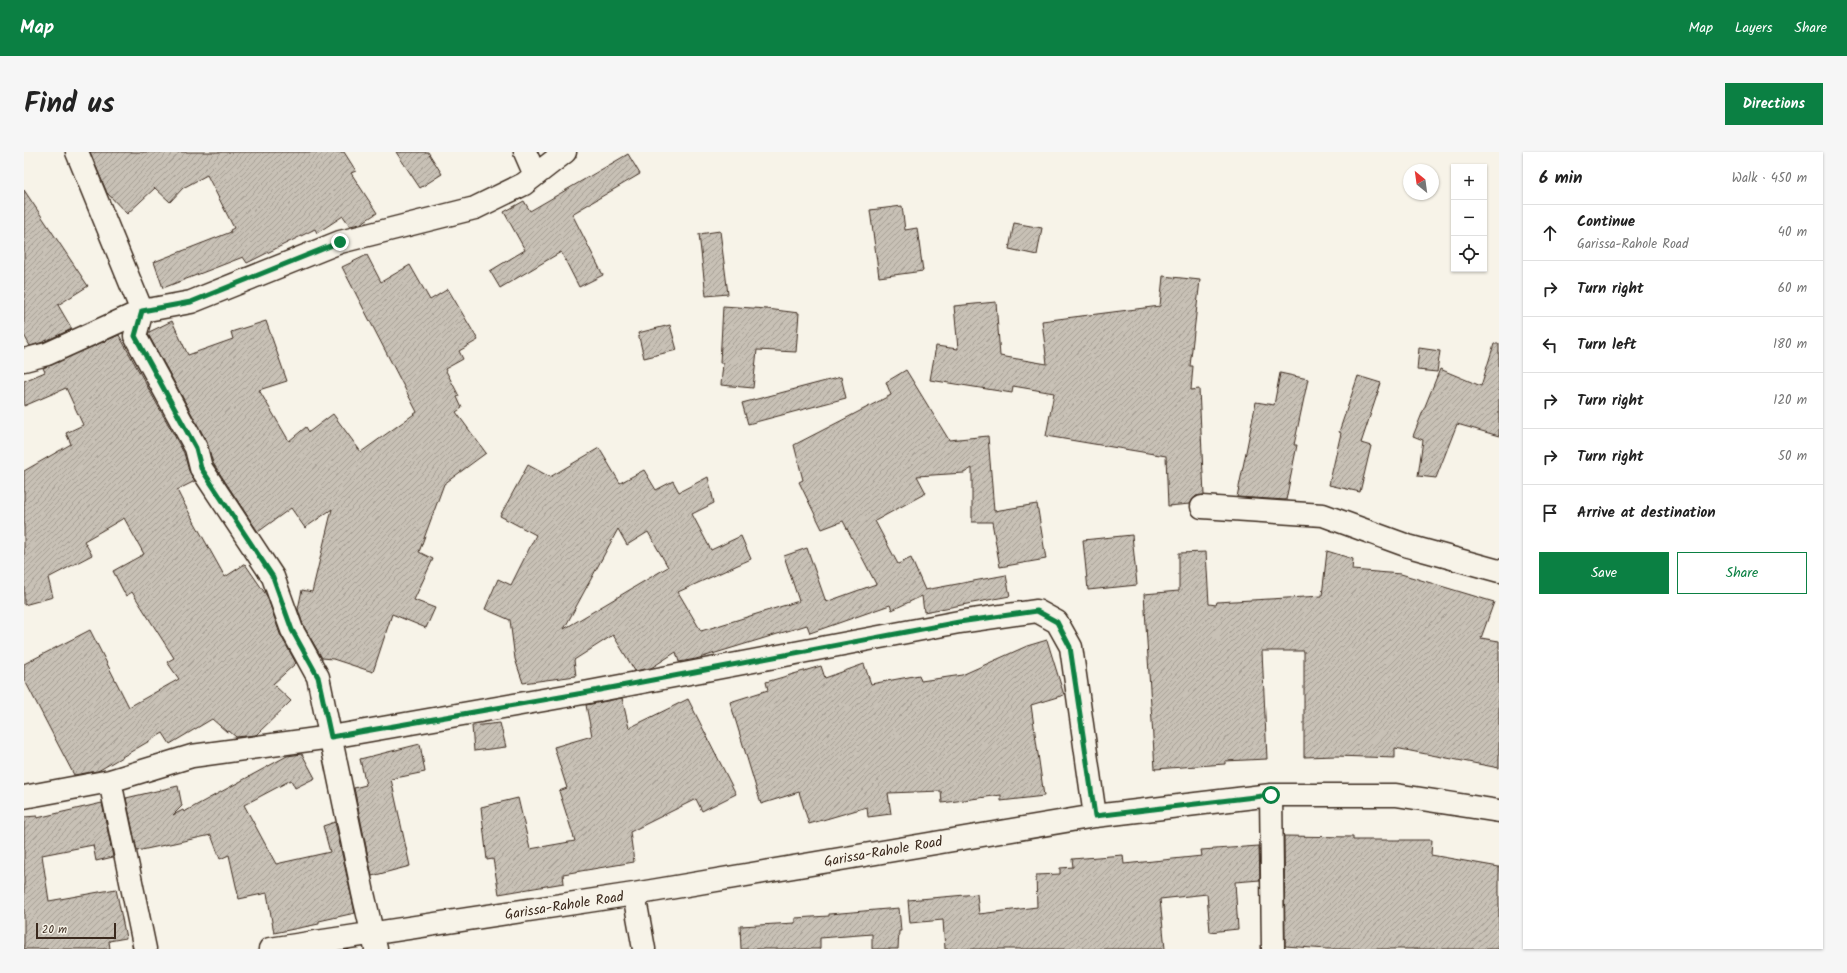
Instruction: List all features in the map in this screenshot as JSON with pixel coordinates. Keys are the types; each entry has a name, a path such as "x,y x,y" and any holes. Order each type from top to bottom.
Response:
{"street":[{"path":"77,152 142,311 135,336 196,448 201,468 273,577 292,630 318,677 374,941"},
{"path":"525,152 536,175"},
{"path":"24,360 47,354 142,311 191,302 340,242 475,208 524,184 566,152"},
{"path":"1202,507 1323,515 1408,546 1499,571"},
{"path":"24,797 110,781 192,756 331,737 597,691 959,622 1037,611 1057,622 1070,647 1095,816"},
{"path":"110,781 145,949"},
{"path":"1271,795 1273,949"},
{"name":"Garissa-Rahole Road","path":"270,949 374,941 634,894 1095,816 1271,795 1396,795 1499,811"},
{"path":"634,894 644,949"}],"building":[{"path":"90,152 344,152 356,171 351,173 377,213 360,224 350,226 343,216 317,233 315,229 247,263 243,257 163,288 154,262 231,232 230,230 234,228 207,175 183,188 170,202 155,188 127,214 107,193"},
{"path":"396,152 428,152 442,174 420,188"},
{"path":"628,154 640,174 572,214 603,275 579,287 561,252 500,288 490,271 525,250 504,212 524,201 530,211"},
{"path":"24,190 88,286 58,305 72,329 30,346 24,335"},
{"path":"902,206 905,230 917,228 923,271 879,277 870,210"},
{"path":"1014,223 1042,228 1037,255 1009,249"},
{"path":"720,231 728,294 706,296 699,234"},
{"path":"367,255 381,282 410,265 430,300 448,289 478,340 459,351 463,359 445,369 459,396 457,397 462,408 456,412 486,453 444,484 419,552 433,559 414,600 435,608 426,628 392,614 373,672 333,659 322,658 303,625 298,609 302,590 312,592 332,509 305,528 291,508 258,532 213,463 207,442 148,334 149,332 172,321 188,355 233,339 231,332 266,321 287,381 259,390 289,441 306,427 309,432 333,414 361,452 417,412 342,267"},
{"path":"1163,276 1200,280 1190,366 1193,366 1191,390 1199,389 1204,495 1196,496 1190,504 1168,506 1166,456 1046,436 1054,393 1013,386 1012,393 930,380 936,346 958,349 954,306 996,302 1000,356 1047,364 1042,321 1160,306"},
{"path":"723,306 799,313 796,352 757,350 753,388 721,385 723,363 720,363"},
{"path":"670,325 677,350 644,358 638,333"},
{"path":"119,335 184,453 189,471 195,481 177,490 181,498 225,577 245,564 267,596 280,634 296,663 273,684 291,701 256,735 236,737 229,731 227,732 212,719 170,744 163,733 98,771 74,775 24,679 24,664 90,630 129,707 179,679 167,662 174,658 132,592 126,596 113,571 144,554 124,518 84,541 92,555 48,578 53,597 24,605 24,471 71,444 66,433 83,425 66,388 24,406 24,381 45,372 43,368"},
{"path":"1494,344 1499,344 1499,436 1457,424 1436,478 1418,476 1423,440 1413,436 1440,369 1481,386"},
{"path":"1419,348 1440,351 1437,372 1417,370"},
{"path":"906,370 949,440 988,436 994,511 1037,504 1046,559 1000,567 992,522 972,522 972,468 964,473 917,476 926,493 875,521 898,564 911,558 925,590 1006,575 1010,596 924,612 922,596 892,610 890,605 810,633 807,625 696,659 679,662 676,652 651,668 635,671 613,635 574,660 576,676 523,683 515,659 510,620 485,609 498,579 511,585 536,535 500,516 528,465 550,477 599,448 620,483 644,470 656,490 673,481 679,492 708,477 714,503 692,514 711,550 741,536 751,559 678,592 701,631 799,601 784,556 807,548 826,602 876,584 843,521 822,529 799,482 803,480 794,445 891,395 886,382","holes":["618,529 627,545 648,532 668,567 564,629"]},
{"path":"1280,373 1308,379 1294,445 1297,445 1286,500 1237,497 1256,402 1274,405"},
{"path":"1358,376 1381,383 1361,443 1371,446 1360,492 1329,485 1341,433 1339,432"},
{"path":"841,377 846,398 748,424 742,403"},
{"path":"1132,535 1137,585 1088,590 1083,540"},
{"path":"1327,551 1353,559 1352,570 1401,574 1494,602 1481,638 1499,641 1499,768 1395,748 1395,758 1336,756 1304,757 1304,651 1262,651 1267,759 1225,761 1225,764 1155,769 1144,594 1179,591 1179,553 1206,552 1209,604 1216,605 1217,602 1322,596"},
{"path":"1047,640 1064,695 1031,705 1044,796 1001,801 1001,795 942,803 941,791 888,793 891,814 868,817 867,807 809,824 799,792 761,804 730,702 768,690 766,682 821,666 825,678 864,664 871,684 919,675 921,681 962,675 1027,646"},
{"path":"622,698 629,728 688,699 736,794 702,811 696,799 630,832 634,862 563,874 564,883 499,894 493,859 487,860 481,807 518,798 530,849 575,841 559,791 567,788 554,747 592,736 586,705"},
{"path":"500,723 506,747 474,751 472,726"},
{"path":"420,744 425,772 391,779 410,866 372,876 354,788 366,785 360,759"},
{"path":"302,754 315,778 295,788 291,780 244,805 276,864 330,852 323,826 335,822 355,913 319,921 319,924 274,933 267,893 239,899 229,855 220,859 211,835 137,851 126,798 178,786 182,806 173,815 183,810 184,812 287,756"},
{"path":"102,803 113,857 96,861 93,845 42,855 49,901 116,889 126,938 109,941 110,949 24,949 24,817 37,816 37,818"},
{"path":"1284,836 1353,837 1353,840 1432,840 1431,855 1499,867 1499,949 1327,949 1285,946"},
{"path":"1259,846 1260,880 1235,882 1238,929 1210,932 1207,894 1160,899 1165,949 945,949 943,920 910,923 908,900 977,894 979,914 1037,907 1036,875 1060,874 1060,868 1073,867 1072,859 1123,855 1124,864 1202,856 1201,850"},
{"path":"899,908 901,931 899,931 898,949 872,949 872,934 820,938 820,949 741,949 740,926 795,923 795,918 829,916 829,914"}],"route":[{"path":"340,242 191,302 142,311 135,336 196,448 201,468 273,577 292,630 318,677 331,737 589,692 959,622 1037,611 1057,622 1070,647 1095,816 1271,795"}]}
